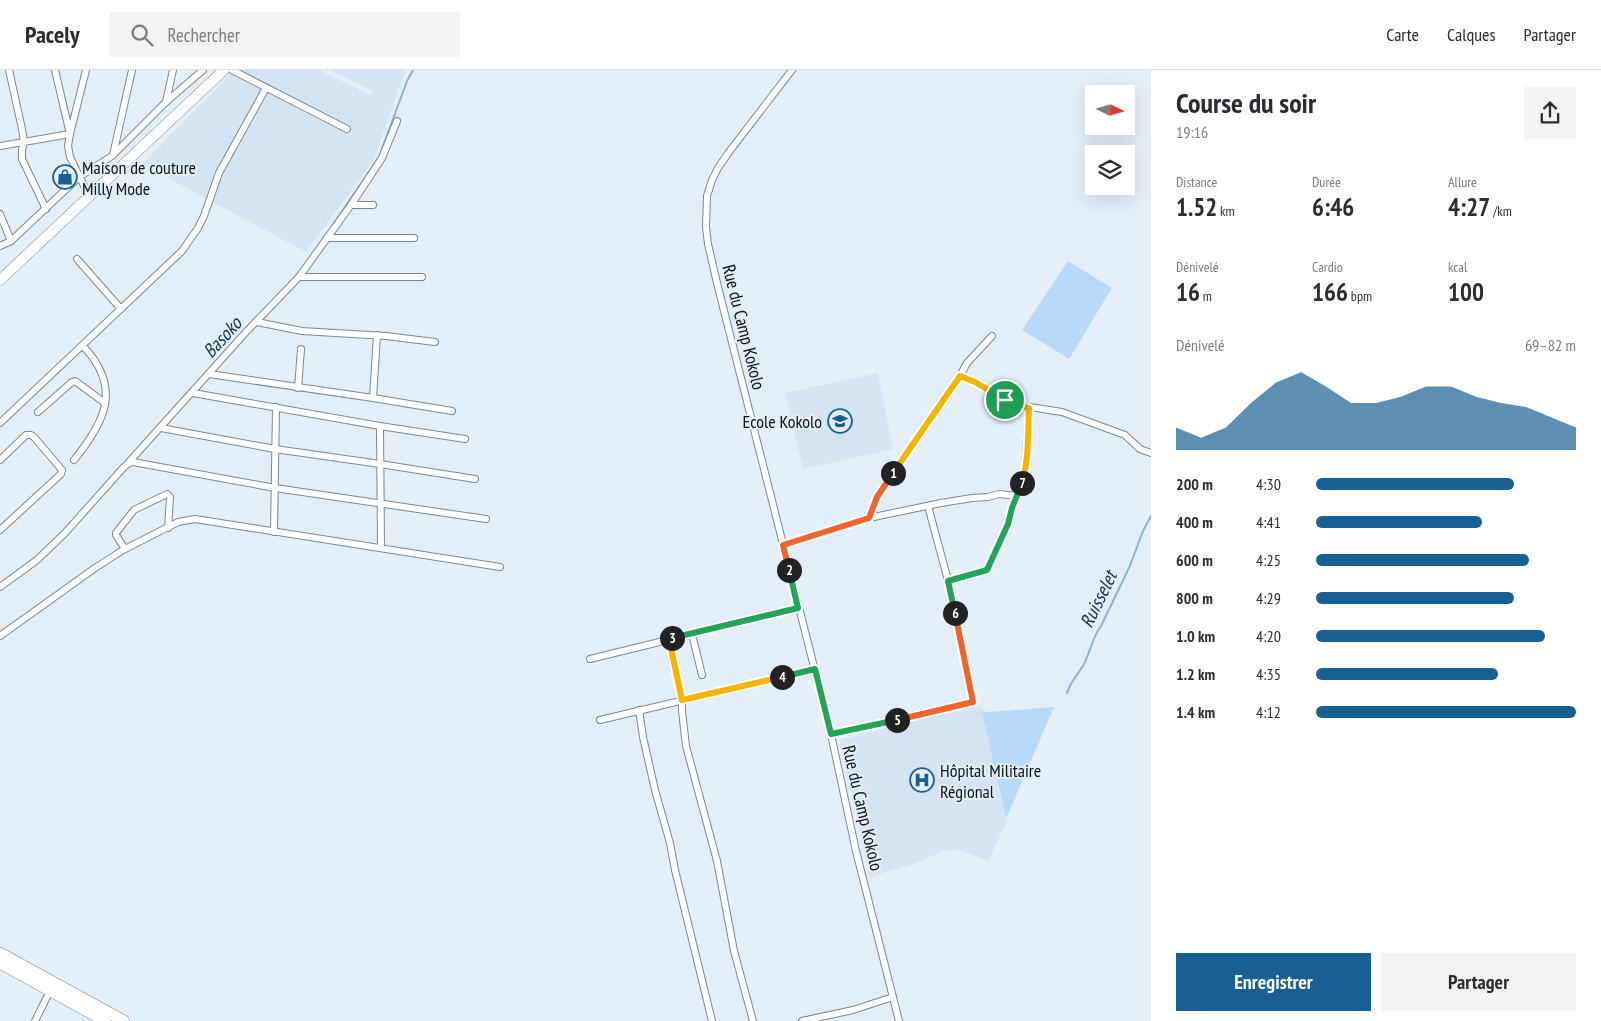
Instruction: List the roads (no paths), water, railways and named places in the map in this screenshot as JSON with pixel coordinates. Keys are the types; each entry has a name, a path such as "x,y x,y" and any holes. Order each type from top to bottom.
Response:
{"highway":[{"path":"0,953 124,1021"},
{"path":"0,963 105,1021"}],"main road":[{"path":"0,280 224,70"}],"street":[{"path":"9,70 24,142 22,159 46,209"},
{"path":"55,70 70,134"},
{"path":"86,70 68,146 70,157 89,196"},
{"path":"112,156 131,70"},
{"path":"166,102 173,70"},
{"path":"0,246 11,241 79,177 112,156 166,102 203,70"},
{"path":"232,70 347,129"},
{"name":"Rue du Camp Kokolo","path":"792,70 718,168 707,196 705,211 708,244 831,734 856,851 899,1021"},
{"path":"0,423 182,251 198,228 219,173 266,88"},
{"path":"0,587 37,560 51,546 299,277 382,158 397,121"},
{"path":"0,146 70,134"},
{"path":"351,205 373,205"},
{"path":"0,214 11,241"},
{"path":"327,238 414,238"},
{"path":"77,259 121,309"},
{"path":"299,277 422,277"},
{"path":"257,322 302,331 377,335 435,342"},
{"path":"373,398 377,335"},
{"path":"869,518 877,497 967,363 992,336"},
{"path":"74,460 91,439 99,424 105,403 106,390 101,369 94,357 83,346"},
{"path":"298,388 301,349"},
{"path":"209,374 452,411"},
{"path":"960,376 975,382 1016,405 1062,412 1125,435 1140,448 1151,453"},
{"path":"38,412 75,381 105,403"},
{"path":"193,393 465,439"},
{"path":"274,532 276,407"},
{"path":"948,581 987,570 1008,524 1025,471 1029,408"},
{"path":"380,426 381,548"},
{"path":"161,428 275,449 475,480"},
{"path":"0,460 26,435 31,435 62,470 61,474 0,530"},
{"path":"129,463 146,464 275,488 486,519"},
{"path":"124,549 116,535 117,531 134,510 166,494 170,497 168,528"},
{"path":"783,545 869,518 972,498 999,494 1017,496"},
{"path":"831,734 973,702 948,581 928,506"},
{"path":"0,636 124,549 178,522 195,519 500,567"},
{"path":"590,659 798,608"},
{"path":"692,634 702,675"},
{"path":"669,639 682,700 686,746 719,869 734,951 753,1021"},
{"path":"600,720 815,669"},
{"path":"639,710 655,790 670,842 675,870 712,1021"},
{"path":"35,1021 50,991"},
{"path":"802,1021 852,1010 893,997"}],"waterway":[{"name":"Basoko","path":"332,226 379,157 407,81 413,70"},
{"name":"Ruisselet","path":"1067,693 1083,666 1095,635 1129,568 1143,531 1151,516"}],"place":[{"name":"Maison de couture Milly Mode","path":"65,177"},
{"name":"Ecole Kokolo","path":"840,421"},
{"name":"Hôpital Militaire Régional","path":"922,780"}]}
